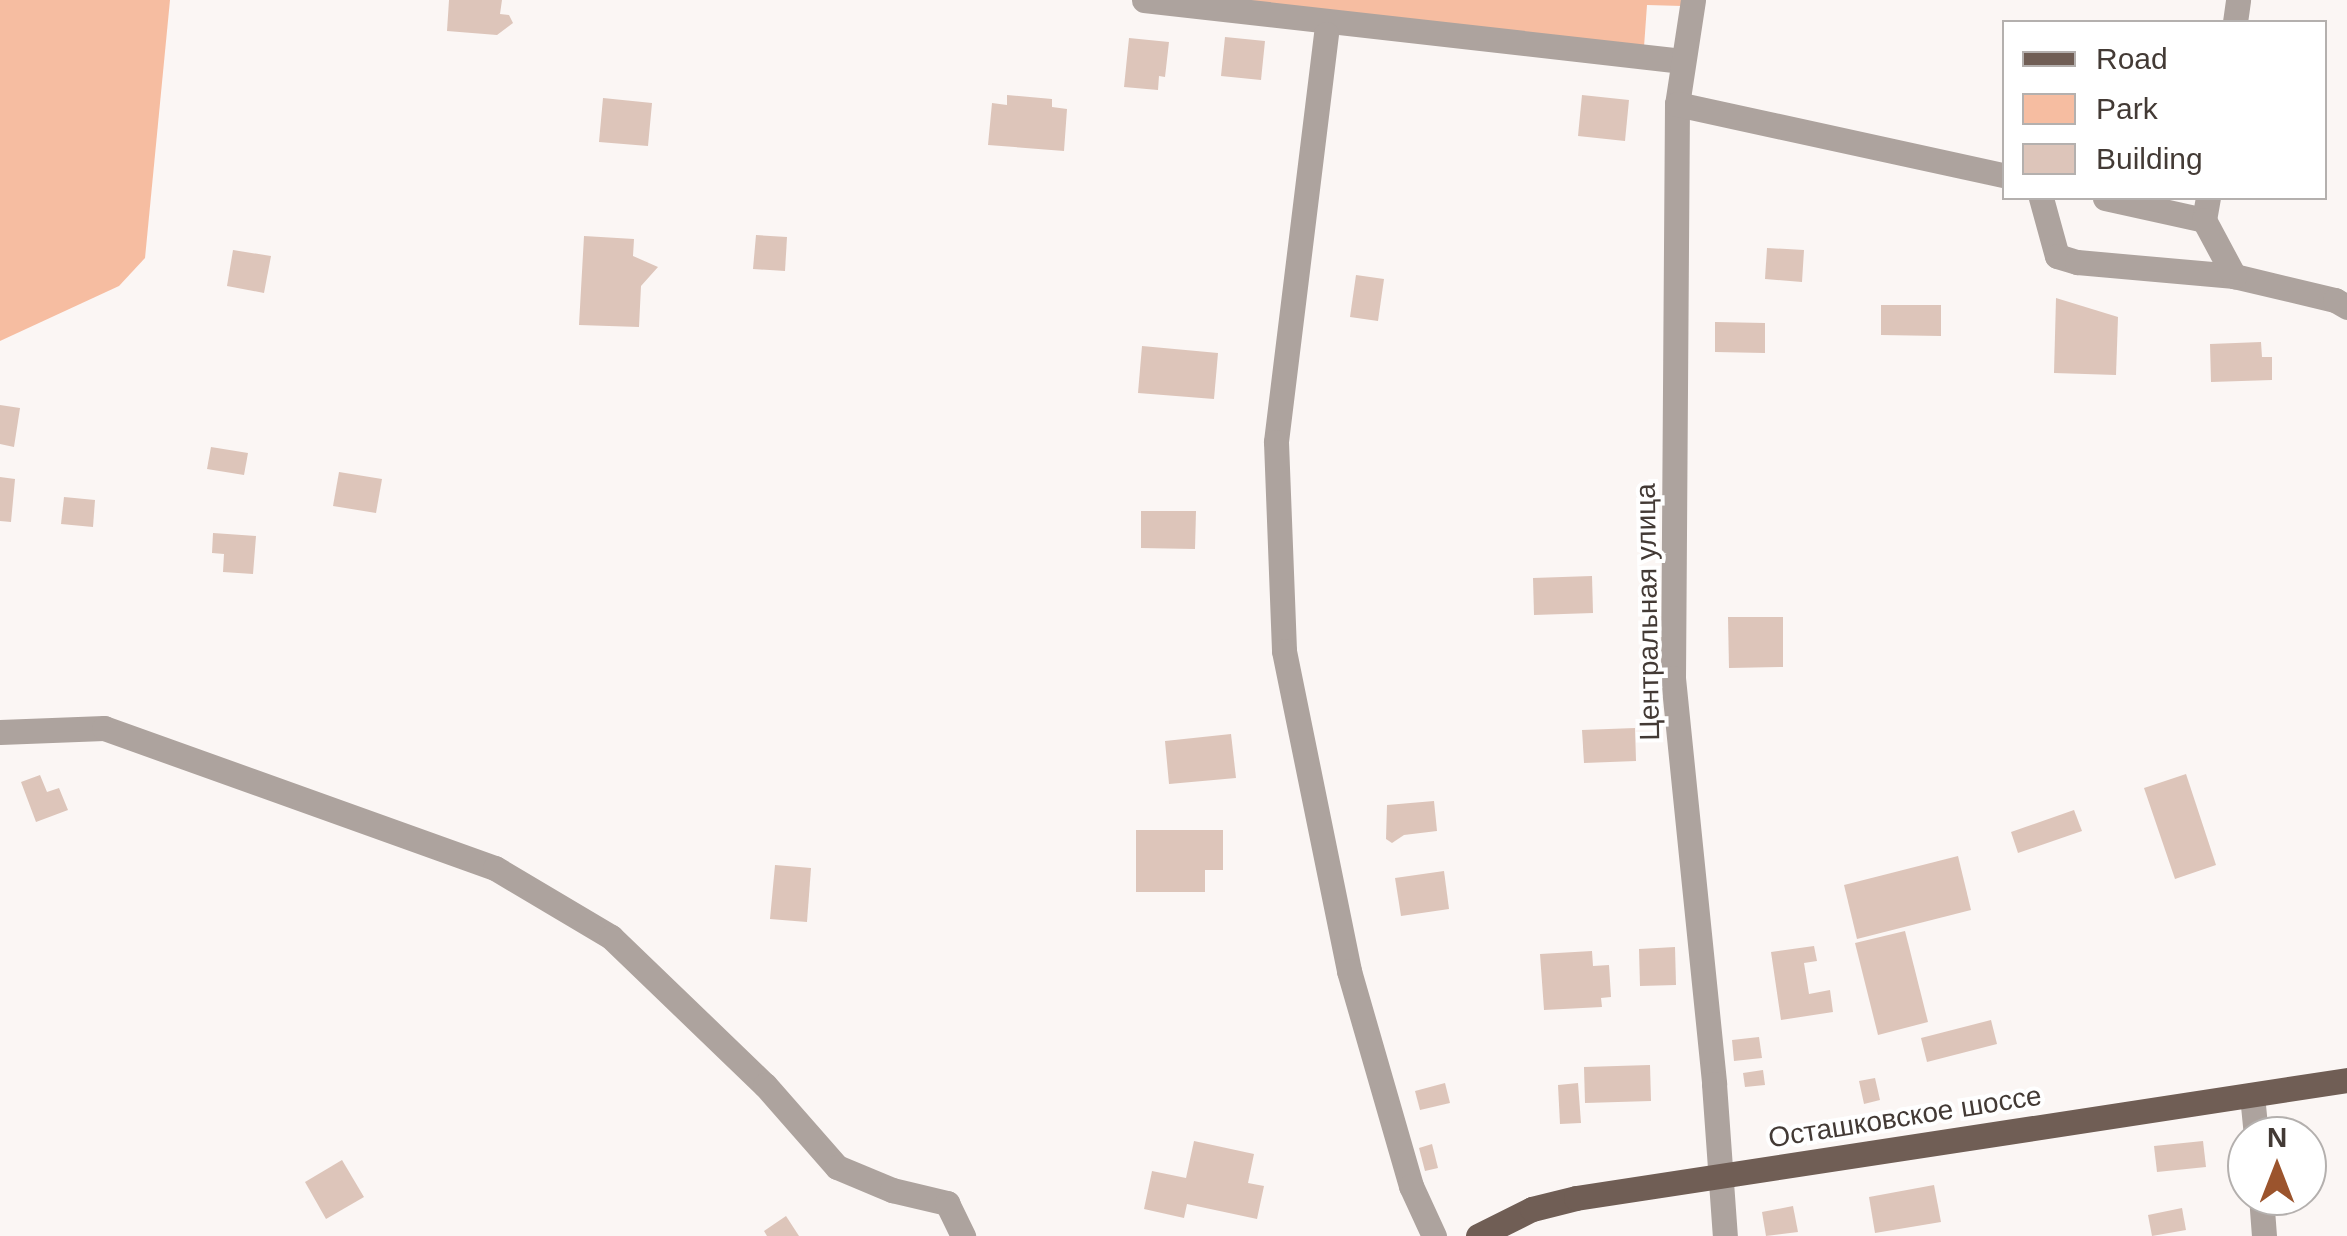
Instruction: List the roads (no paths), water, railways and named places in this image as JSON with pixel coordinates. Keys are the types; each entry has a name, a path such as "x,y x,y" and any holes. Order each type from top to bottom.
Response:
{"main road":[{"name":"Осташковское шоссе","path":"1478,1236 1532,1208 1720,1175 2347,1080"}],"street":[{"path":"1144,0 1682,61"},
{"name":"Центральная улица","path":"1693,0 1677,104 1673,678 1714,1084 1724,1236"},
{"path":"1326,34 1276,442 1284,650 1350,971 1411,1186 1434,1236"},
{"path":"1677,104 2002,175"},
{"path":"2042,200 2057,256 2077,262 2234,276 2336,300 2347,308"},
{"path":"2123,200 2206,209 2234,276"},
{"path":"0,732 104,728 495,868 611,937 765,1086 837,1167 892,1190 947,1204 963,1236"},
{"path":"2252,1094 2254,1116"}]}
